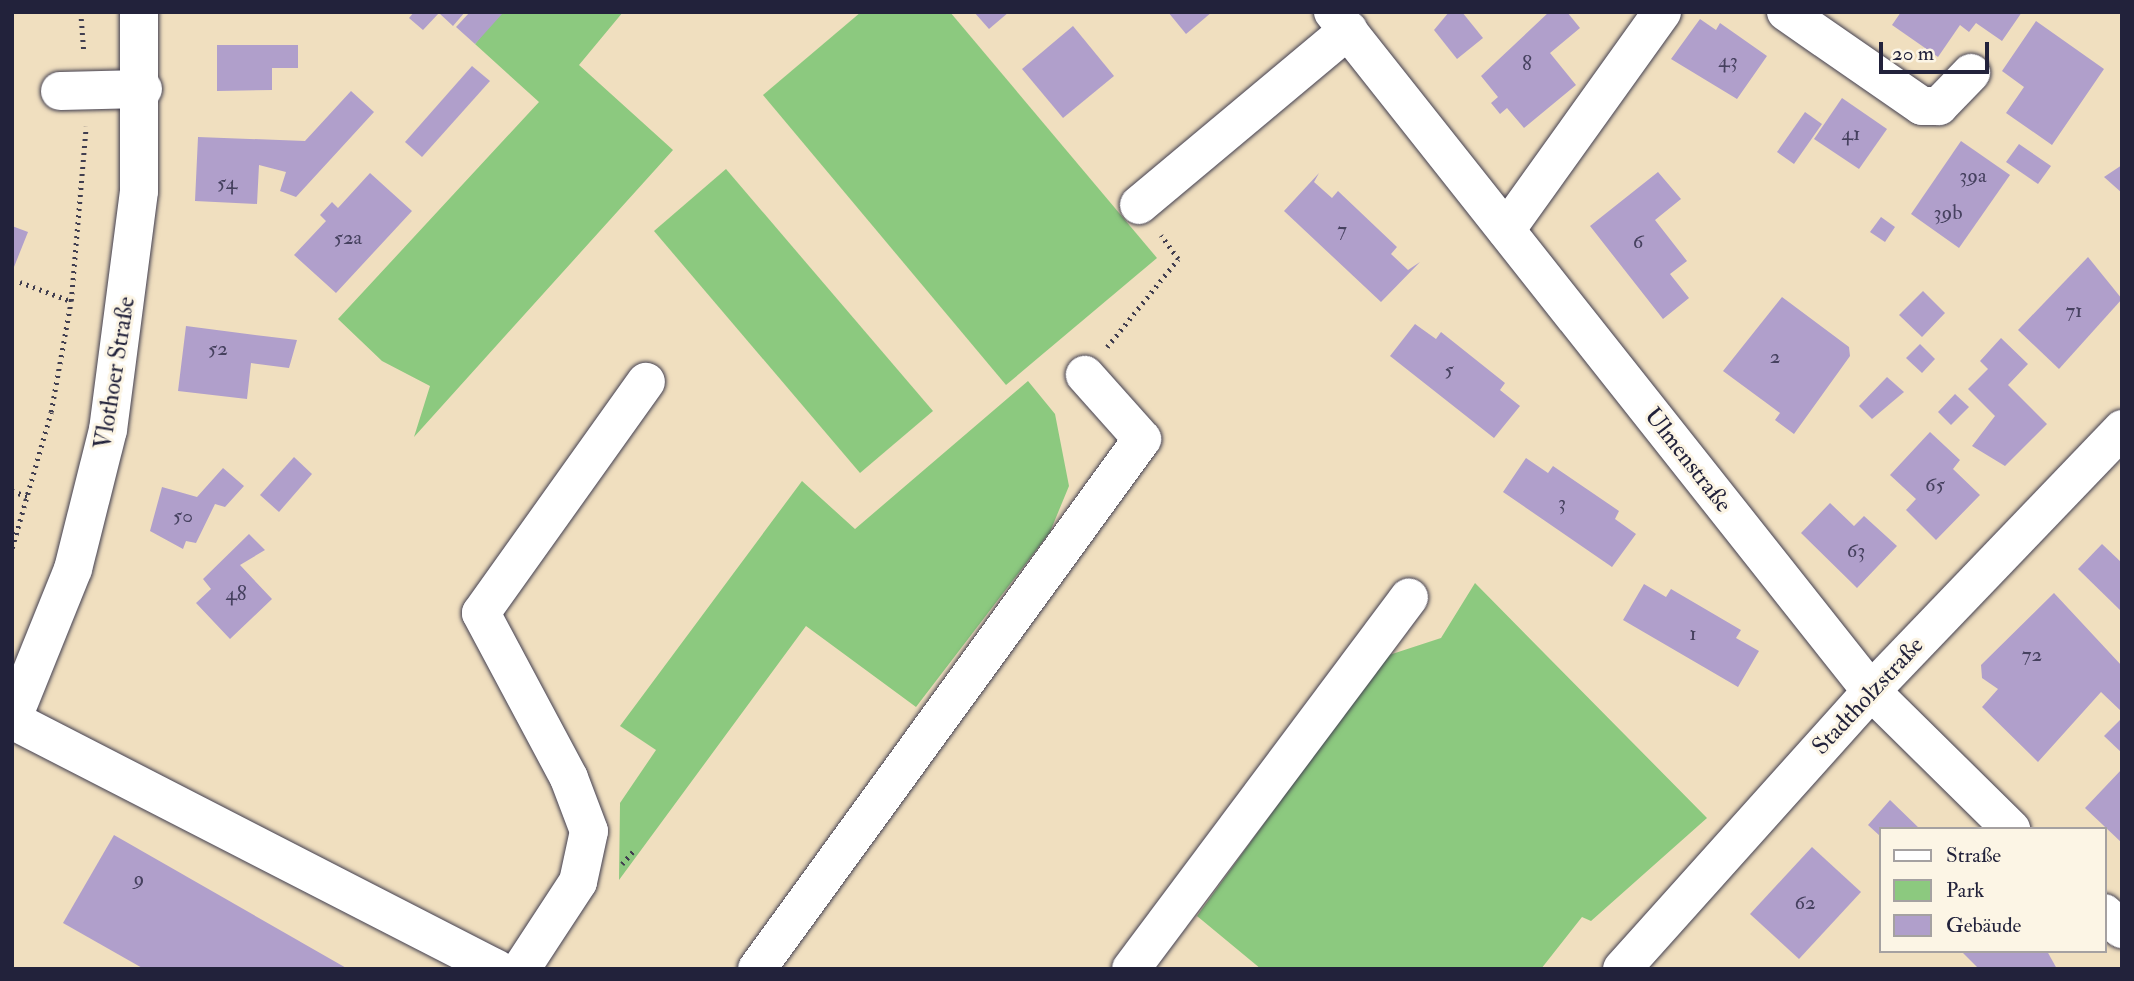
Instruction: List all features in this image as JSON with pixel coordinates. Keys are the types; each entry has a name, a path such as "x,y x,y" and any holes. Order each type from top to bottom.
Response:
{"street":[{"name":"Vlothoer Straße","path":"12,720 73,569 108,430 129,291 143,89 139,12"},
{"path":"1506,230 1662,12"},
{"path":"1786,12 1922,106 1939,106 1971,73"},
{"path":"1139,205 1341,21"},
{"name":"Ulmenstraße","path":"1341,21 1871,691 2009,827"},
{"path":"73,91 143,89"},
{"path":"757,969 1142,439 1085,375"},
{"path":"522,969 578,882 589,831 569,778 481,613 646,382"},
{"name":"Stadtholzstraße","path":"1622,969 1871,691 2122,429"},
{"path":"1131,969 1409,598"},
{"path":"12,720 497,969"},
{"path":"2106,915 2122,929"}],"path":[{"path":"12,548 29,497 71,301 84,191 73,91 81,12"},
{"path":"1085,375 1178,259 1139,205"},
{"path":"20,282 71,301"},
{"path":"12,491 29,497"}],"green space":[{"path":"500,12 623,12 579,65 673,150 414,437 430,386 382,361 338,319 539,102 475,44"},
{"path":"861,12 950,12 1157,258 1006,385 763,95"},
{"path":"726,169 933,411 860,473 654,231"},
{"path":"1028,381 1055,414 1069,486 1050,532 916,707 806,626 619,880 620,803 656,750 620,726 802,481 855,529"},
{"path":"1475,583 1707,818 1591,921 1582,917 1541,969 1261,969 1197,916 1386,656 1441,638"}],"building":[{"path":"414,12 465,12 453,26 439,13 423,30 409,18"},
{"path":"470,12 502,14 475,44 456,27"},
{"path":"974,12 1009,12 989,29"},
{"path":"1168,12 1212,12 1186,34"},
{"path":"1449,12 1462,12 1483,38 1457,59 1434,30"},
{"path":"1549,12 1567,12 1580,28 1550,53 1576,85 1524,128 1507,108 1500,114 1491,103 1498,97 1481,76"},
{"path":"1901,12 2022,12 2002,41 1976,23 1969,32 1960,25 1938,57 1892,25"},
{"path":"1700,19 1716,30 1720,23 1767,56 1737,99 1671,59"},
{"path":"2036,21 2104,69 2052,145 2006,113 2024,87 2002,71"},
{"path":"1073,26 1114,76 1063,118 1022,69"},
{"path":"217,45 298,45 298,68 272,68 272,90 217,91"},
{"path":"472,66 490,81 422,157 405,142"},
{"path":"351,91 374,112 296,197 280,191 286,172 259,165 257,204 195,201 198,137 305,141"},
{"path":"1842,98 1887,129 1859,169 1814,139"},
{"path":"1805,112 1822,124 1794,164 1777,152"},
{"path":"1961,141 2010,175 1959,248 1911,214"},
{"path":"2019,144 2051,166 2038,184 2006,162"},
{"path":"2122,165 2122,193 2104,177"},
{"path":"1658,172 1681,199 1655,220 1687,261 1670,274 1689,298 1663,319 1590,226"},
{"path":"370,173 412,211 336,293 294,255 326,221 320,215 332,202 338,208"},
{"path":"1319,173 1314,182 1332,198 1338,191 1397,247 1391,254 1408,270 1420,262 1381,302 1284,211"},
{"path":"1881,217 1895,227 1885,242 1870,232"},
{"path":"12,226 28,232 12,272"},
{"path":"2088,257 2122,299 2059,369 2018,330"},
{"path":"1923,291 1945,313 1922,337 1899,315"},
{"path":"1782,297 1849,347 1850,356 1794,434 1775,420 1780,413 1723,371"},
{"path":"1415,324 1436,339 1441,332 1505,383 1500,390 1520,406 1494,438 1390,356"},
{"path":"186,326 297,340 289,368 251,363 247,399 178,391"},
{"path":"2001,338 2028,364 2008,385 2047,424 2005,466 1972,446 1995,416 1968,389 1988,369 1980,361"},
{"path":"1920,344 1935,359 1922,373 1906,358"},
{"path":"1887,377 1904,392 1872,419 1859,406"},
{"path":"1955,394 1969,407 1951,425 1938,412"},
{"path":"1930,432 1960,460 1953,469 1980,495 1936,540 1906,510 1916,499 1890,475"},
{"path":"294,457 312,474 279,512 260,495"},
{"path":"1526,458 1548,473 1553,466 1619,511 1615,519 1636,534 1612,567 1503,492"},
{"path":"223,468 244,486 225,507 215,504 196,543 186,541 183,549 150,531 162,487 197,497"},
{"path":"1830,503 1854,526 1864,516 1897,546 1857,588 1801,533"},
{"path":"249,534 265,550 240,565 272,599 230,639 196,603 211,589 203,579"},
{"path":"2102,544 2122,563 2122,612 2078,569"},
{"path":"1644,584 1666,597 1671,589 1741,630 1736,638 1759,651 1738,687 1623,620"},
{"path":"2054,593 2122,666 2122,712 2101,692 2038,762 1982,707 1998,689 1982,678 1981,665"},
{"path":"2122,718 2122,753 2104,736"},
{"path":"2122,769 2122,843 2085,808"},
{"path":"1890,800 1918,827 1878,827 1878,834 1868,825"},
{"path":"114,835 348,969 144,969 63,923"},
{"path":"1812,847 1861,892 1799,959 1750,914"},
{"path":"1963,953 2048,953 2057,969 1979,969"}]}
